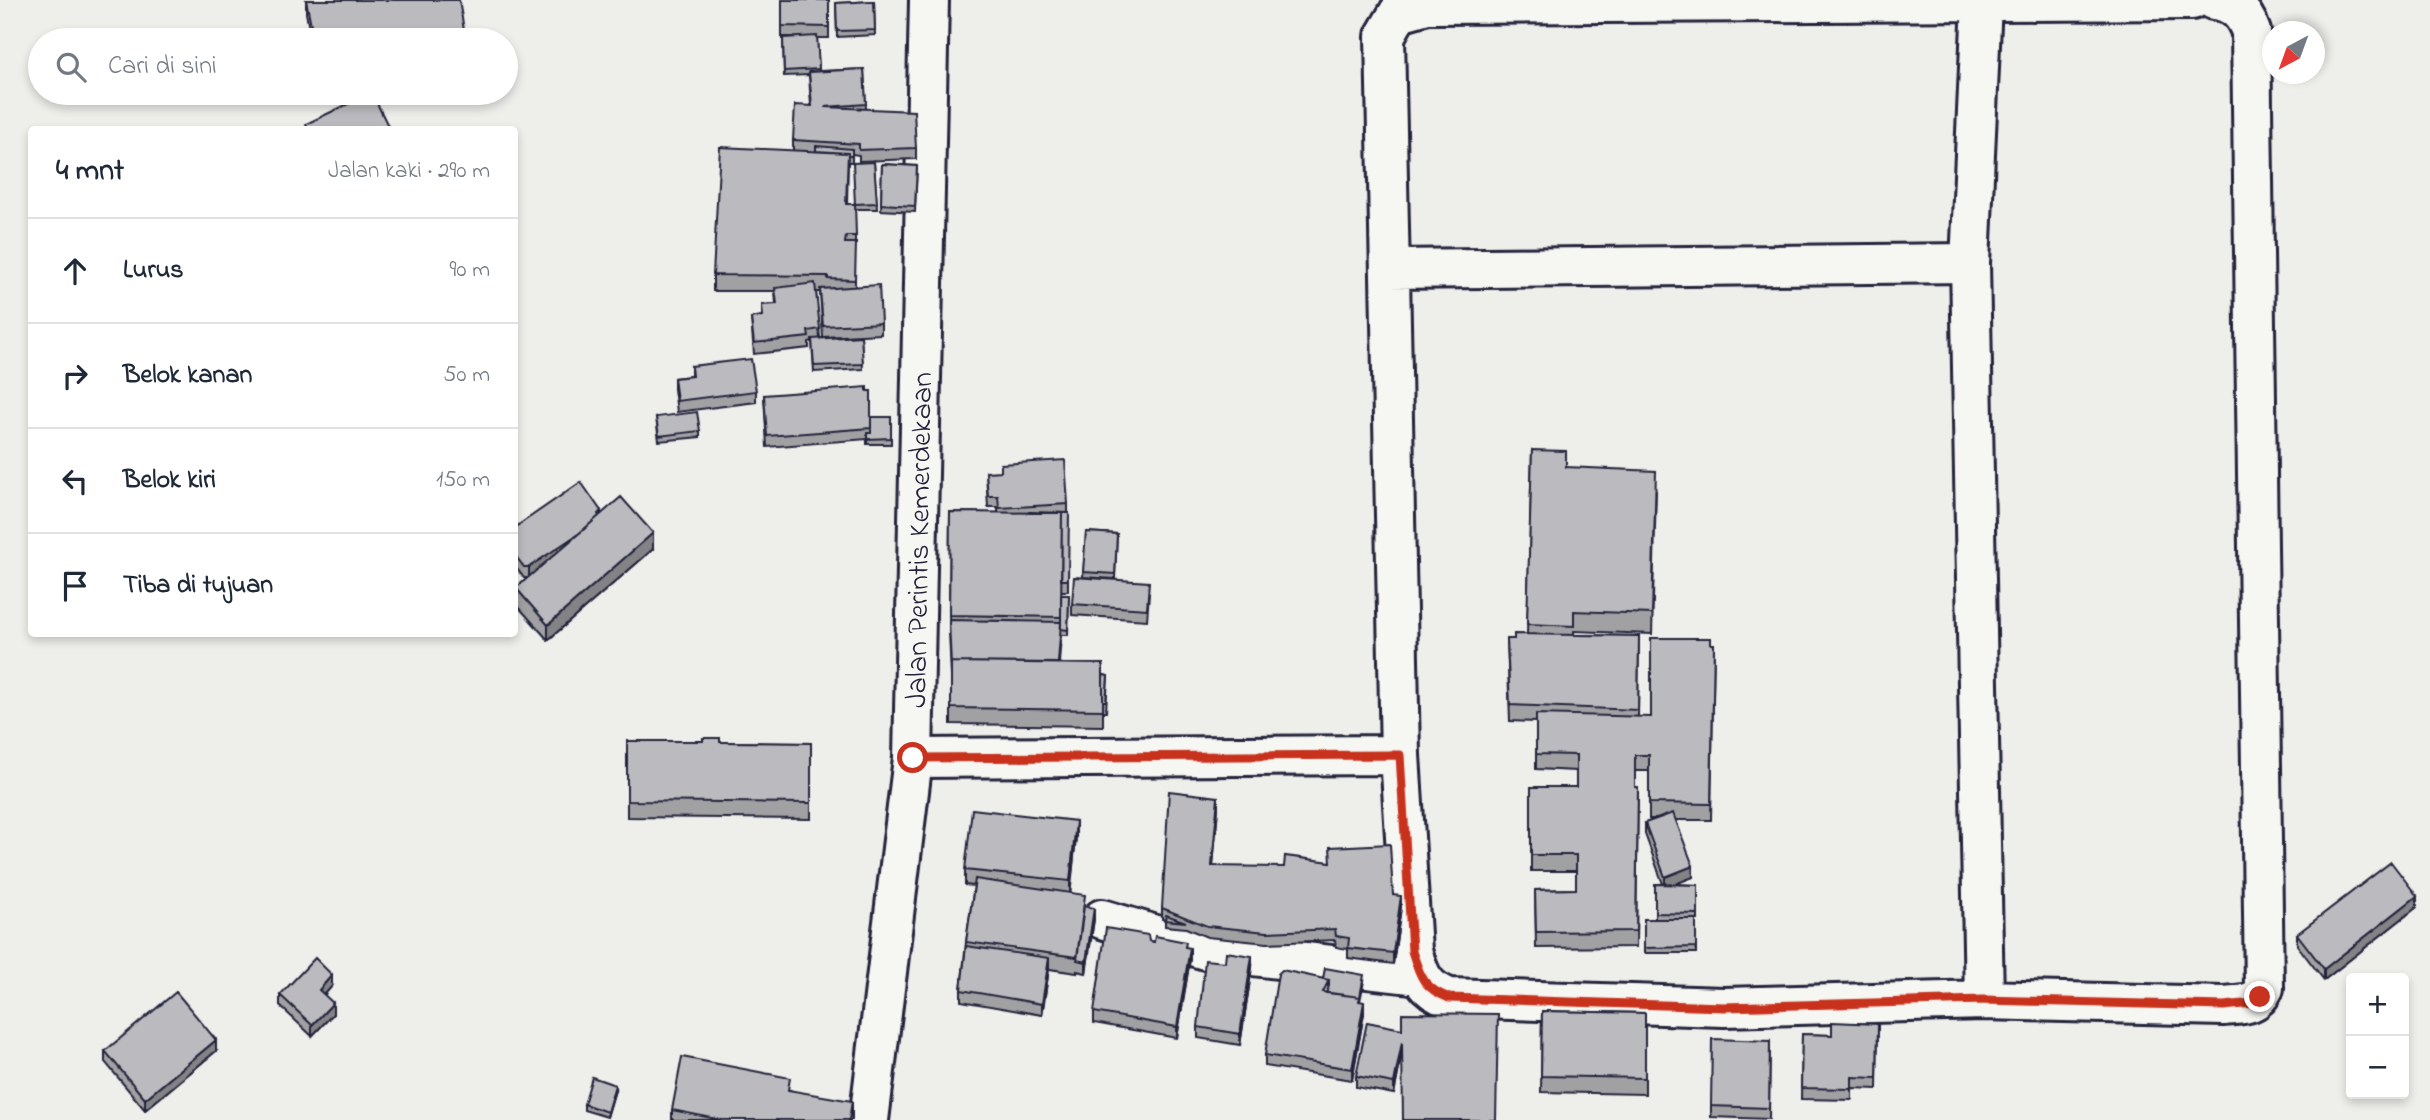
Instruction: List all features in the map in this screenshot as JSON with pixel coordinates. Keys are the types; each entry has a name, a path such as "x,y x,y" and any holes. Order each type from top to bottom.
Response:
{"street":[{"name":"Jalan Perintis Kemerdekaan","path":"869,1120 913,758 929,0"},
{"path":"2192,0 1427,4 1399,12 1385,36 1400,755 1412,951 1420,975 1432,991 1449,998 1724,1007 1984,1000 2224,1006 2253,1003 2264,988 2251,32 2246,19 2234,7 2225,1 2214,0"},
{"path":"1982,2 1970,263 1984,1000"},
{"path":"1390,270 1970,263"},
{"path":"913,758 1400,755"},
{"path":"1102,919 1209,951 1420,975"}],"building":[{"path":"306,0 459,0 464,28 312,28"},
{"path":"782,0 829,0 829,27 782,26"},
{"path":"874,1 875,30 837,31 836,3"},
{"path":"817,36 819,69 784,71 783,38"},
{"path":"864,69 866,104 825,107 914,111 916,148 859,150 859,144 793,140 795,105 812,106 809,72"},
{"path":"346,105 378,105 388,126 307,126 306,124"},
{"path":"816,146 852,149 852,156 848,156 848,153 816,151"},
{"path":"720,147 848,153 846,204 855,204 856,236 846,236 845,243 856,243 855,280 828,279 828,276 713,275"},
{"path":"874,162 877,203 855,204 853,163"},
{"path":"882,164 917,166 915,206 881,204"},
{"path":"815,283 820,329 808,331 809,337 754,343 751,318 763,316 762,305 777,304 775,288"},
{"path":"879,285 881,323 823,326 820,289"},
{"path":"861,336 863,364 814,366 812,339"},
{"path":"751,359 756,391 677,401 674,378 692,376 691,366"},
{"path":"867,387 867,391 871,391 871,428 767,436 764,395"},
{"path":"697,412 700,431 659,436 656,417"},
{"path":"871,417 891,417 891,438 867,439 867,433 871,433"},
{"path":"1532,450 1566,451 1566,467 1656,471 1652,614 1574,611 1574,626 1527,624"},
{"path":"1065,460 1068,504 999,508 998,496 988,496 986,472 1001,471 1001,464"},
{"path":"581,482 601,511 581,532 529,567 524,567 518,559 518,525"},
{"path":"621,497 653,533 548,625 518,590 518,586"},
{"path":"950,512 1062,513 1061,617 949,615"},
{"path":"1029,512 1069,513 1068,580 1061,580 1062,513"},
{"path":"1086,532 1117,534 1115,574 1083,572"},
{"path":"1074,577 1149,582 1147,609 1072,604"},
{"path":"1061,595 1069,595 1068,630 1061,629"},
{"path":"949,620 1061,622 1058,663 951,662 951,666"},
{"path":"1514,634 1639,636 1638,710 1510,705 1507,639 1514,639"},
{"path":"1651,638 1711,638 1711,644 1714,644 1711,804 1649,803 1649,755 1635,755 1635,787 1638,787 1636,931 1536,932 1535,890 1576,889 1576,855 1531,855 1531,787 1576,787 1576,755 1536,754 1536,714 1651,717"},
{"path":"951,662 1103,664 1103,710 951,708"},
{"path":"1103,675 1108,676 1106,701 1103,701"},
{"path":"703,738 720,738 720,742 811,743 811,803 627,801 627,741 703,741"},
{"path":"1169,791 1218,797 1212,866 1284,867 1285,856 1331,862 1330,847 1390,844 1393,895 1401,896 1393,953 1348,948 1349,938 1336,936 1335,929 1267,932 1207,926 1162,908"},
{"path":"972,809 1076,821 1070,881 965,870"},
{"path":"1673,813 1693,866 1665,877 1645,823"},
{"path":"2391,862 2417,896 2324,969 2297,934"},
{"path":"975,879 1085,895 1077,957 966,942"},
{"path":"1655,884 1698,885 1698,914 1655,913"},
{"path":"1084,906 1094,908 1086,962 1077,960"},
{"path":"1166,915 1186,922 1165,920"},
{"path":"1644,919 1696,919 1696,947 1644,948"},
{"path":"1106,928 1148,935 1149,941 1154,942 1155,936 1186,942 1185,947 1190,948 1177,1027 1094,1012"},
{"path":"966,946 1049,958 1042,1004 961,990"},
{"path":"1226,952 1252,956 1240,1034 1198,1027 1205,960 1225,962"},
{"path":"315,958 332,975 319,990 333,1003 312,1025 280,995"},
{"path":"1325,968 1364,975 1360,997 1326,993 1329,980 1323,979"},
{"path":"1282,970 1329,980 1323,992 1360,997 1359,1001 1364,1002 1352,1069 1265,1055 1278,974"},
{"path":"176,992 216,1040 145,1099 105,1051"},
{"path":"1542,1011 1645,1013 1645,1078 1541,1076"},
{"path":"1402,1013 1498,1014 1496,1120 1403,1120 1402,1042 1394,1083 1356,1076 1367,1022 1402,1029"},
{"path":"1832,1022 1878,1024 1877,1078 1852,1077 1852,1089 1801,1088 1802,1034 1832,1035"},
{"path":"1712,1039 1770,1041 1769,1108 1711,1106"},
{"path":"682,1057 790,1078 788,1090 852,1101 849,1120 722,1120 672,1110"},
{"path":"592,1077 615,1085 607,1112 584,1104"}],"route":[{"path":"913,758 1400,755 1412,951 1420,975 1432,991 1449,998 1724,1007 1984,1000 2224,1006 2253,1003 2260,997"}]}
